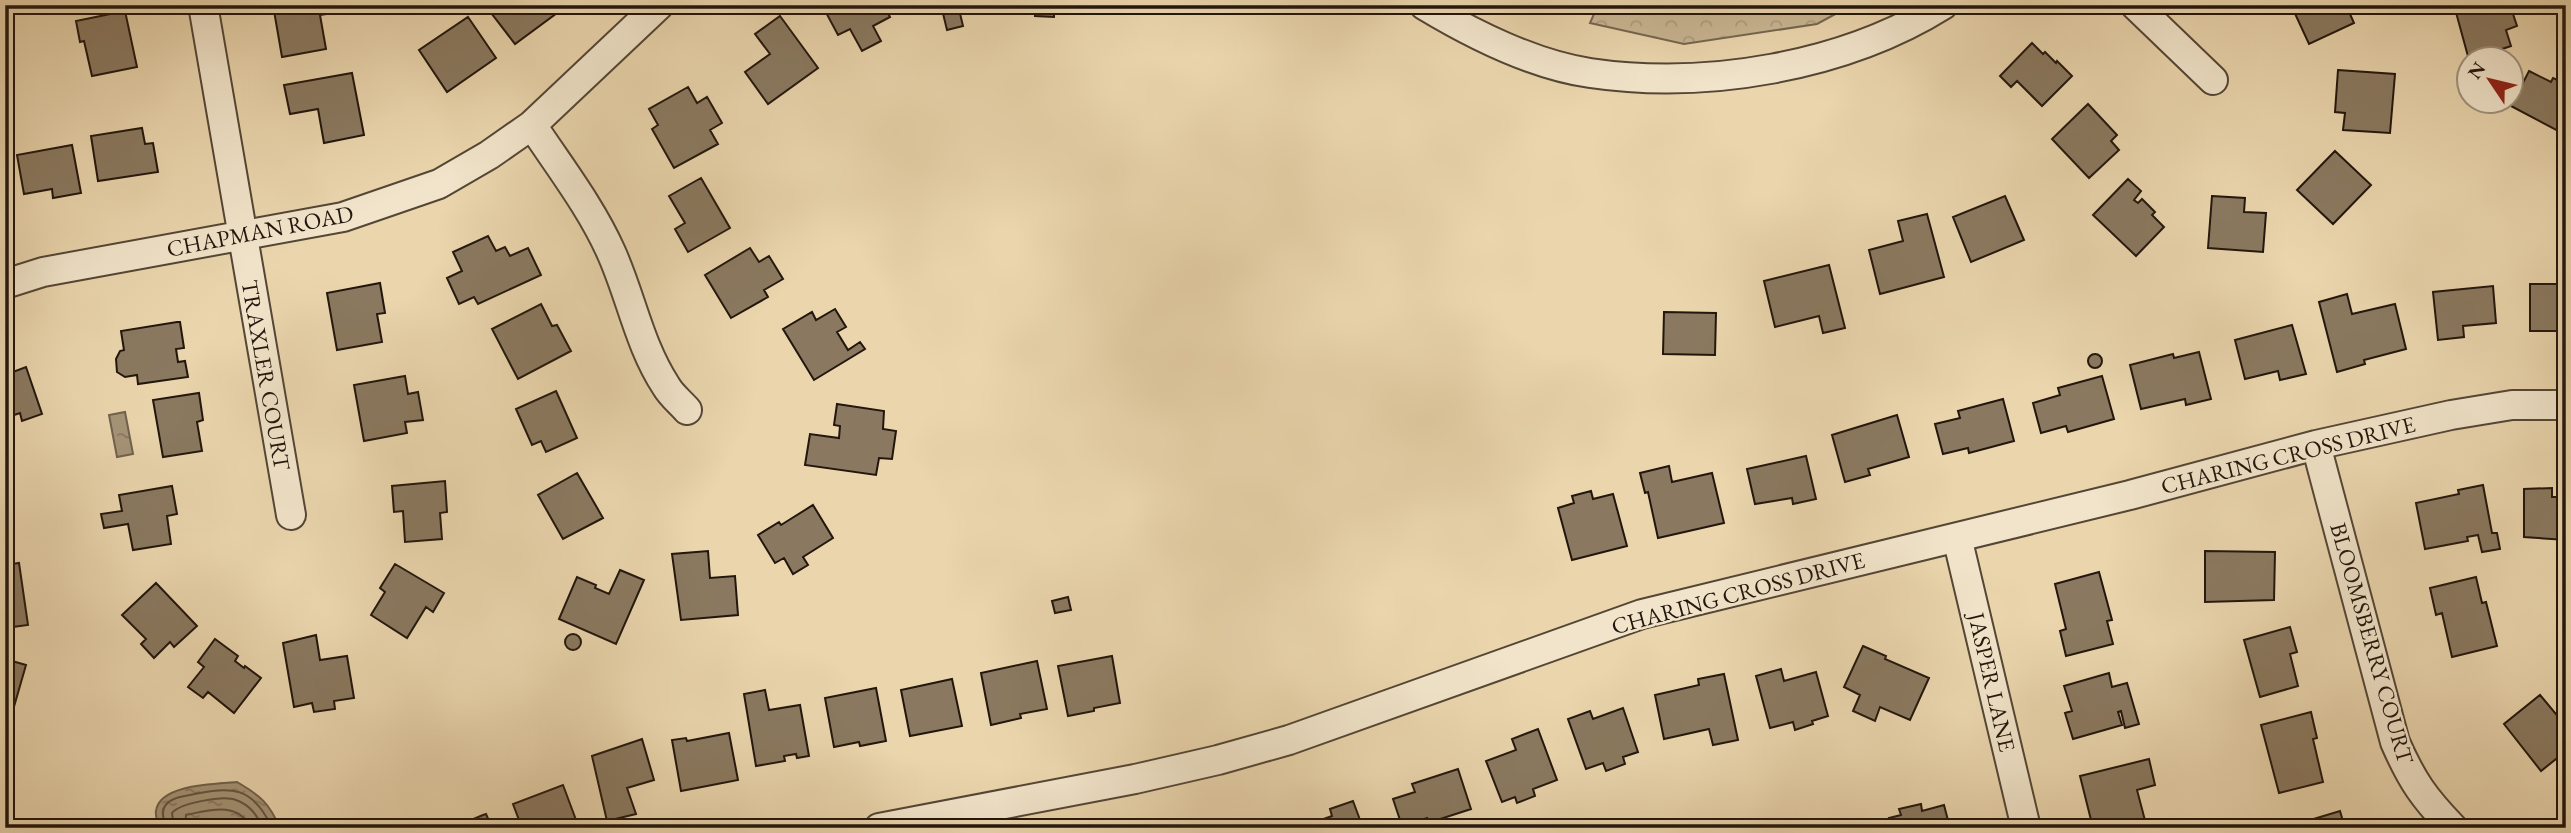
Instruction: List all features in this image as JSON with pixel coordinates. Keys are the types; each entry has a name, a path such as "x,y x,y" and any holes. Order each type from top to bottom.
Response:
{"street":[{"name":"TRAXLER COURT","path":"203,5 291,515"},
{"name":"CHAPMAN ROAD","path":"5,284 43,272 343,217 439,184 489,155 532,125 659,5"},
{"path":"1424,5 1461,27 1522,54 1588,73 1672,80 1737,75 1808,62 1864,43 1943,5"},
{"path":"2135,5 2213,80"},
{"path":"532,125 612,253 651,358 666,387 687,410"},
{"name":"CHARING CROSS DRIVE","path":"879,828 1135,779 1218,760 1289,740 1642,614 2130,495 2316,445 2451,415 2512,405 2566,405"},
{"name":"BLOOMSBERRY COURT","path":"2316,445 2395,742 2424,798 2453,828"},
{"name":"JASPER LANE","path":"1957,537 2026,828"}],"green space":[{"path":"1598,5 1852,5 1817,24 1684,44 1590,23"}],"water":[{"path":"125,412 133,454 117,457 109,415"},
{"path":"237,782 263,801 280,828 159,828 156,811 159,802 167,795 190,787"}],"building":[{"path":"273,5 326,5 327,14 320,15 326,49 282,57"},
{"path":"485,5 551,5 557,13 515,44"},
{"path":"822,5 884,5 890,17 873,26 881,41 862,51 850,29 838,35"},
{"path":"941,5 958,5 963,26 947,30"},
{"path":"1036,5 1054,5 1054,17 1035,16"},
{"path":"2291,5 2346,5 2354,23 2309,44"},
{"path":"2454,5 2510,5 2517,26 2506,30 2511,46 2465,46"},
{"path":"125,11 137,67 92,76 76,21"},
{"path":"780,16 818,68 768,104 745,72 770,54 755,34"},
{"path":"468,17 496,58 447,92 419,50"},
{"path":"2032,43 2072,76 2042,106 2017,81 2011,87 2000,76"},
{"path":"2338,70 2395,74 2390,133 2343,130 2345,113 2335,112"},
{"path":"2529,71 2551,82 2553,78 2560,81 2563,75 2566,77 2566,121 2560,132 2526,114 2526,77"},
{"path":"352,73 364,135 324,143 318,109 290,114 284,85"},
{"path":"688,87 697,103 707,97 722,123 710,130 718,144 674,168 652,129 658,125 649,109"},
{"path":"2088,104 2117,135 2111,141 2119,150 2089,178 2052,139"},
{"path":"142,128 145,144 153,143 158,172 98,181 91,136"},
{"path":"72,145 81,193 53,198 52,189 24,194 17,155"},
{"path":"2335,151 2371,185 2333,224 2297,190"},
{"path":"701,178 730,228 688,252 675,229 685,223 669,196"},
{"path":"2128,179 2141,191 2134,200 2138,203 2142,199 2155,212 2152,215 2164,227 2136,256 2093,215"},
{"path":"2005,196 2024,240 1971,262 1953,217"},
{"path":"2212,196 2245,198 2244,212 2266,213 2263,252 2208,248"},
{"path":"1927,214 1944,277 1880,294 1869,250 1903,241 1898,221"},
{"path":"488,236 496,251 505,247 510,256 528,248 541,275 478,304 474,297 459,304 447,278 462,271 453,252"},
{"path":"750,248 759,262 769,256 783,279 764,290 768,297 731,318 705,275"},
{"path":"1829,265 1845,328 1823,333 1819,316 1775,327 1764,281"},
{"path":"380,283 385,313 377,314 382,342 337,350 327,293"},
{"path":"2530,284 2566,284 2566,327 2557,327 2557,331 2530,331"},
{"path":"2493,286 2496,323 2463,326 2464,337 2438,340 2433,292"},
{"path":"2347,294 2352,314 2395,304 2406,349 2364,360 2365,364 2337,372 2319,302"},
{"path":"541,304 552,326 557,325 571,351 518,379 492,329"},
{"path":"835,309 846,327 837,332 848,350 860,342 865,349 814,380 783,329 812,312 816,320"},
{"path":"1664,312 1716,313 1715,355 1663,354"},
{"path":"180,322 184,348 176,349 178,362 185,361 188,377 138,384 137,375 125,377 117,372 116,359 120,351 124,350 121,331"},
{"path":"2292,325 2306,374 2280,380 2278,371 2245,379 2235,340"},
{"path":"2199,352 2211,399 2186,405 2185,399 2141,409 2130,365 2173,354 2174,358"},
{"path":"2095,354 2100,356 2100,366 2095,368 2090,366 2088,361 2090,356"},
{"path":"26,367 42,414 22,421 20,413 5,418 5,375"},
{"path":"405,376 408,394 418,392 423,420 405,422 407,433 364,441 354,385"},
{"path":"2102,376 2114,419 2068,432 2066,426 2041,433 2033,403 2060,395 2058,388"},
{"path":"556,391 577,438 546,452 541,441 532,445 516,409"},
{"path":"199,393 203,420 197,422 202,451 163,457 153,400"},
{"path":"2003,399 2014,441 1969,453 1968,448 1943,454 1935,424 1960,418 1958,411"},
{"path":"837,404 884,411 883,429 896,431 892,459 879,458 876,475 805,465 810,434 839,438 840,426 834,425"},
{"path":"1897,415 1909,457 1868,469 1870,475 1845,482 1832,435"},
{"path":"1806,456 1816,499 1793,504 1792,498 1755,504 1747,469"},
{"path":"1669,466 1672,482 1712,473 1724,523 1658,538 1648,492 1645,493 1640,473"},
{"path":"577,473 603,518 563,539 538,495"},
{"path":"445,481 447,512 440,513 442,539 405,542 403,511 394,512 392,486"},
{"path":"2483,485 2492,533 2497,533 2500,549 2482,552 2478,535 2467,537 2468,541 2425,549 2416,503 2459,494 2458,490"},
{"path":"172,486 177,514 167,516 171,544 133,550 128,524 104,528 101,514 122,511 119,495"},
{"path":"2552,488 2552,497 2566,497 2566,540 2524,537 2524,489"},
{"path":"1591,491 1593,499 1613,494 1627,546 1572,560 1558,508 1574,503 1572,496"},
{"path":"813,505 833,538 803,557 808,565 793,574 784,558 775,563 758,535 779,522 781,525"},
{"path":"708,551 710,578 735,576 738,615 681,620 672,554"},
{"path":"2205,551 2275,552 2274,600 2205,602"},
{"path":"19,563 28,625 5,628 5,565"},
{"path":"395,564 444,593 433,612 426,607 407,638 371,615 385,592 380,588"},
{"path":"620,570 644,580 616,644 559,619 577,577 609,594"},
{"path":"2099,572 2112,620 2107,621 2113,644 2066,656 2060,631 2066,629 2055,584"},
{"path":"2476,577 2482,603 2486,602 2497,646 2452,657 2442,613 2436,615 2430,588"},
{"path":"156,583 197,626 174,647 170,642 154,658 141,644 146,639 122,615"},
{"path":"1068,597 1071,610 1055,613 1052,601"},
{"path":"2290,627 2297,652 2290,654 2298,686 2260,697 2244,640"},
{"path":"570,634 576,634 581,642 579,648 570,650 565,645 565,639"},
{"path":"316,635 320,660 347,656 354,698 334,701 335,709 314,712 312,703 294,707 283,643"},
{"path":"215,639 238,656 235,661 261,678 234,713 208,692 203,698 188,687 204,667 198,662"},
{"path":"1863,646 1929,678 1910,720 1880,707 1875,721 1853,711 1860,695 1844,687"},
{"path":"1112,656 1120,703 1068,716 1058,666"},
{"path":"5,659 26,665 11,717 5,716"},
{"path":"1037,661 1047,709 1020,714 1021,718 991,725 981,673"},
{"path":"1781,669 1784,681 1816,672 1828,716 1795,730 1793,722 1770,728 1756,676"},
{"path":"2109,673 2112,687 2127,683 2139,724 2125,728 2121,711 2118,712 2122,725 2073,739 2065,713 2072,711 2064,686"},
{"path":"1724,674 1738,740 1713,745 1709,729 1664,739 1655,695 1699,685 1698,679"},
{"path":"952,679 962,726 910,736 901,690"},
{"path":"876,688 886,741 860,746 859,742 834,747 825,698"},
{"path":"765,690 769,710 800,705 809,756 784,756 785,761 756,766 744,694"},
{"path":"2540,695 2566,726 2566,751 2541,771 2504,724"},
{"path":"1623,708 1638,752 1623,757 1625,764 1606,771 1603,763 1586,769 1568,719 1590,711 1593,719"},
{"path":"2311,712 2317,738 2313,739 2323,782 2279,793 2261,725"},
{"path":"1538,729 1557,780 1533,789 1535,796 1517,803 1515,797 1502,802 1486,761 1516,750 1512,739"},
{"path":"729,733 738,780 681,791 672,740 686,738 687,741"},
{"path":"642,739 654,780 627,788 636,814 607,821 592,756"},
{"path":"2149,759 2155,785 2137,790 2147,828 2093,828 2080,776"},
{"path":"1458,769 1471,809 1428,823 1427,818 1402,826 1393,799 1415,792 1412,784"},
{"path":"563,785 579,828 522,828 513,804"},
{"path":"1353,801 1363,828 1298,828 1332,816 1330,809"},
{"path":"1921,804 1922,811 1944,805 1950,828 1892,828 1889,818 1901,815 1899,809"},
{"path":"2340,811 2345,828 2287,827"},
{"path":"486,814 492,828 452,828 483,815"}]}
